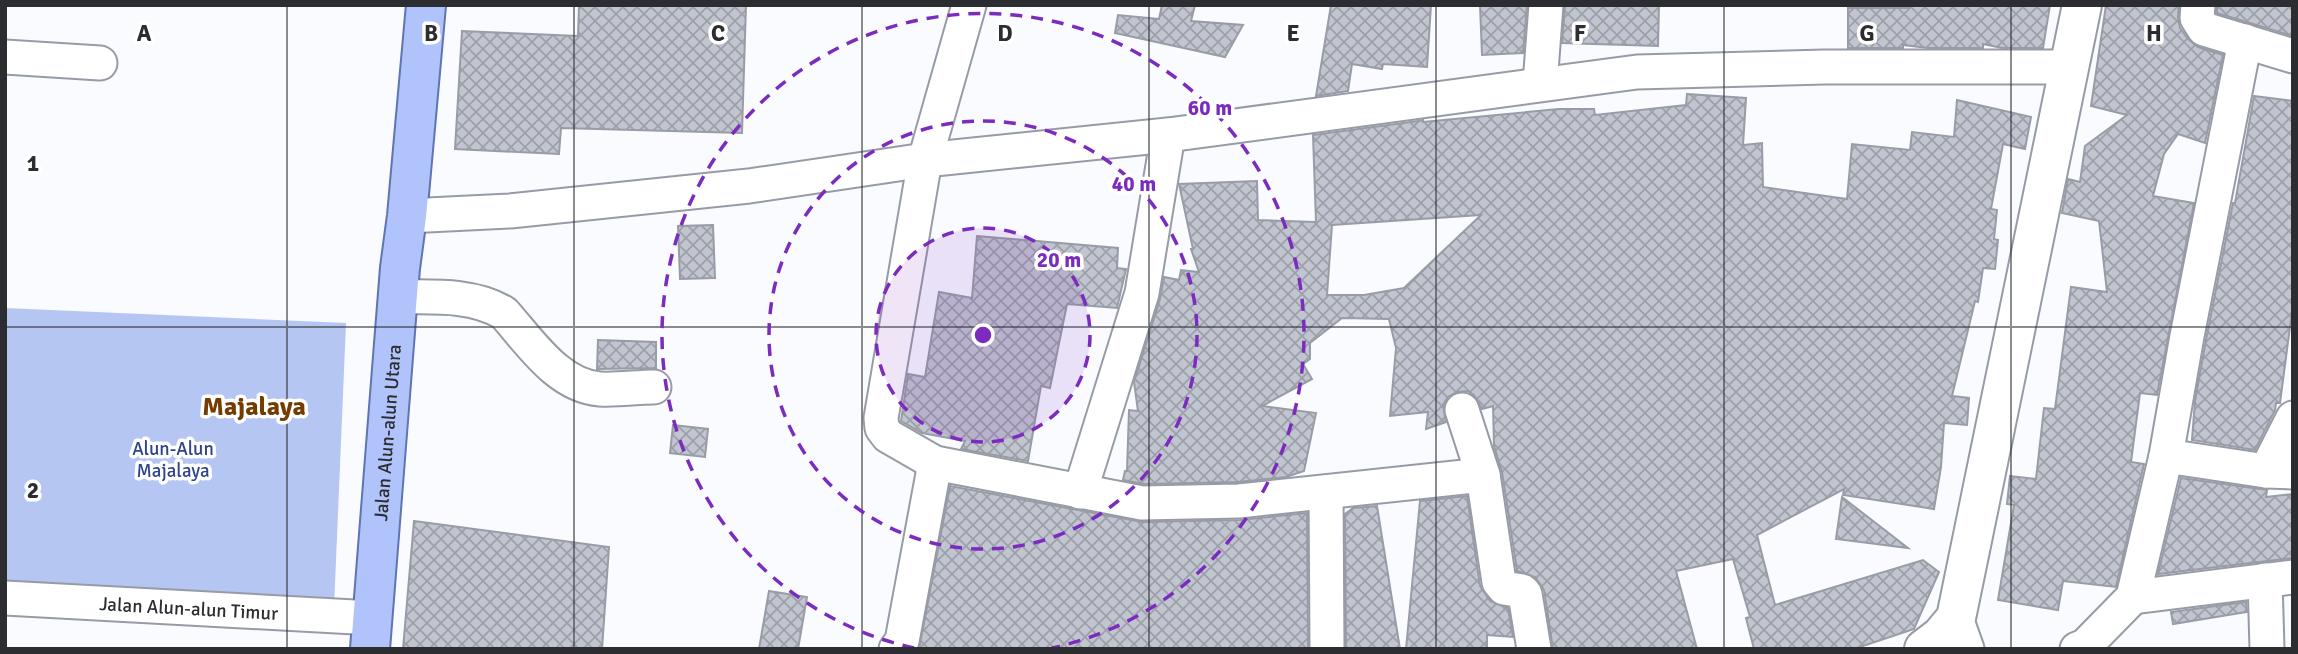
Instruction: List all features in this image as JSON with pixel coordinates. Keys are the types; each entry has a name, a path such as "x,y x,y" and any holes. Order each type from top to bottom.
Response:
{"main road":[{"name":"Jalan Alun-alun Utara","path":"371,633 397,297 426,5"}],"street":[{"path":"969,5 925,160 881,418 882,428 888,436 935,463 1142,503 1239,501 1483,475"},
{"path":"1540,84 1546,5"},
{"path":"1924,649 1941,636 1961,633 2082,5"},
{"path":"2197,5 2197,18 2204,29 2213,34 2293,56"},
{"path":"2077,649 2085,646 2133,597 2166,456 2245,41"},
{"path":"5,58 100,63"},
{"path":"407,216 510,211 748,186 925,160 1168,135 1637,72 1851,67 2069,67"},
{"path":"1080,492 1142,293 1168,135"},
{"path":"397,297 451,298 495,307 505,313 558,372 576,383 599,389 654,387"},
{"path":"1461,410 1483,475 1499,582 1504,588 1525,594 1534,649"},
{"path":"2166,456 2279,472 2293,418"},
{"path":"900,646 935,463"},
{"path":"1326,492 1326,649"},
{"path":"2133,597 2279,578 2267,649"},
{"name":"Jalan Alun-alun Timur","path":"5,598 371,633"}],"green space":[{"name":"Alun-Alun Majalaya","path":"5,308 346,323 334,608 5,594"}],"building":[{"path":"579,5 746,5 742,133 561,128 559,154 455,149 462,31 578,36"},
{"path":"1162,5 1195,5 1191,21 1243,25 1225,57 1115,33 1118,15 1159,19"},
{"path":"1331,5 1431,5 1427,67 1383,64 1382,69 1352,64 1348,91 1316,96"},
{"path":"1480,5 1527,5 1523,53 1482,55"},
{"path":"1565,5 1659,5 1658,46 1562,43"},
{"path":"1910,5 2050,5 2043,48 2002,48 1983,44 1983,48 1903,45 1903,48 1848,48 1848,8 1909,8"},
{"path":"2106,5 2179,5 2180,28 2188,39 2198,47 2223,55 2205,143 2178,134 2164,154 2153,196 2194,203 2157,395 2140,393 2131,462 2144,464 2116,587 2063,581 2058,610 1998,600 2014,505 2007,504 2010,476 2036,479 2044,408 2055,409 2071,287 2107,292 2099,221 2062,213 2068,179 2080,182 2085,146 2127,115 2091,106"},
{"path":"2217,5 2293,5 2293,36 2217,13"},
{"path":"1687,94 1746,98 1743,145 1762,143 1763,187 1847,199 1852,144 1910,150 1912,132 1954,137 1957,100 2031,117 2025,149 2003,144 1991,209 1997,210 1995,269 1983,268 1978,302 1975,301 1952,396 1969,398 1967,425 1944,423 1941,467 1934,509 1843,495 1844,489 1757,535 1775,605 1923,560 1939,572 1914,629 1854,649 1754,649 1746,618 1750,617 1733,559 1676,571 1697,649 1553,649 1544,590 1535,577 1517,571 1502,472 1494,446 1493,406 1482,409 1474,395 1467,391 1448,397 1443,405 1446,422 1426,429 1428,412 1390,416 1396,348 1389,319 1342,318 1310,343 1310,359 1303,364 1312,379 1262,406 1316,413 1304,471 1286,477 1238,482 1144,484 1123,480 1127,471 1129,410 1138,411 1134,382 1160,299 1164,277 1179,280 1181,270 1199,272 1191,249 1179,184 1257,181 1258,220 1316,222 1313,135 1423,120 1559,109 1594,109 1595,115 1686,105","holes":["1481,215 1404,288 1364,295 1327,295 1332,225"]},
{"path":"2254,96 2293,101 2293,304 2280,403 2276,403 2255,450 2192,440 2195,401"},
{"path":"713,225 715,278 680,279 678,226"},
{"path":"977,236 1118,248 1117,268 1126,269 1117,308 1067,304 1050,388 1041,386 1028,461 961,449 965,441 922,433 901,421 908,374 925,377 939,292 972,298"},
{"path":"598,340 656,342 656,368 597,369"},
{"path":"673,425 708,429 705,457 670,453"},
{"path":"2181,478 2267,490 2266,497 2293,494 2293,558 2158,574"},
{"path":"950,486 1142,522 1240,520 1307,513 1308,649 919,649"},
{"path":"1467,496 1480,586 1490,601 1508,608 1513,637 1487,635 1487,649 1406,649 1420,501"},
{"path":"1842,497 1908,548 1836,539"},
{"path":"1377,506 1400,649 1346,649 1345,514 1353,508"},
{"path":"414,521 609,547 602,649 403,649"},
{"path":"769,591 807,597 798,649 759,649"},
{"path":"2246,602 2247,612 2173,624 2171,612"}],"district":[{"name":"Majalaya","path":"254,406"}]}
